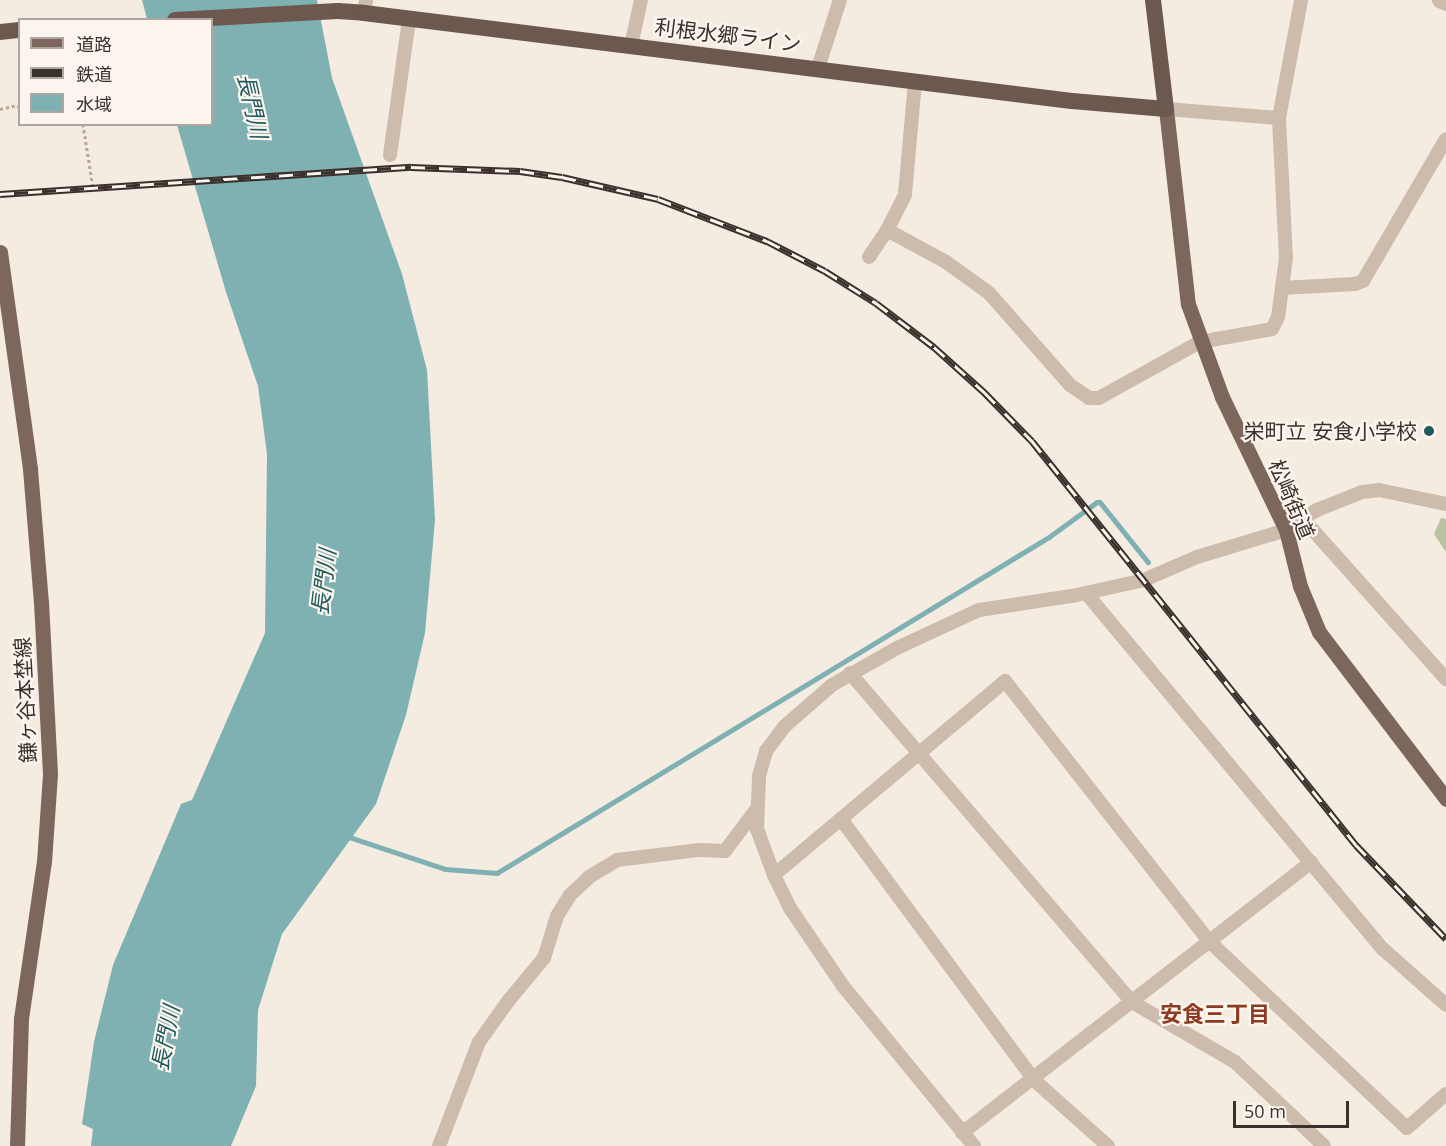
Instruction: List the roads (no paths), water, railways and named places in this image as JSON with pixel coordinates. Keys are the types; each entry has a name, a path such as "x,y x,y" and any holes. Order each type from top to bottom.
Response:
{"highway":[{"path":"1153,0 1166,109"},
{"name":"利根水郷ライン","path":"211,18 338,11 365,7 409,19 915,81 1166,109"},
{"path":"0,32 18,30"}],"main road":[{"name":"松崎街道","path":"1166,109 1188,304 1200,342 1222,396 1286,530 1300,586 1319,632 1446,799"},
{"name":"鎌ヶ谷本埜線","path":"0,252 4,320 30,469 41,602 50,774 41,882 21,1019 17,1146"}],"street":[{"path":"631,46 641,0"},
{"path":"818,68 840,0"},
{"path":"887,230 946,262 989,293 1070,385 1089,398 1100,398 1200,342 1272,329 1278,317 1286,258 1279,118 1301,0"},
{"path":"1439,0 1446,3"},
{"path":"390,155 409,19"},
{"path":"869,257 887,230 905,195 915,81"},
{"path":"1166,109 1279,118"},
{"path":"1282,288 1355,284 1363,281 1446,139"},
{"path":"974,1146 821,957 790,908 774,875 757,829 759,776 766,751 785,726 808,704 850,673 897,648 979,610 1086,593 1144,580 1197,557 1286,530 1303,519 1362,492 1379,490 1446,504"},
{"path":"1303,519 1446,679"},
{"path":"1086,593 1383,949 1446,1005"},
{"path":"850,673 1132,1002 1235,1062 1324,1146"},
{"path":"774,875 1005,681 1209,941 1407,1128 1446,1094"},
{"path":"439,1146 479,1042 509,1000 544,958 556,916 570,895 589,877 617,860 699,850 725,851 756,810"},
{"path":"841,819 1033,1078 1108,1146"},
{"path":"963,1133 1311,862"}],"water":[{"name":"長門川","path":"142,0 317,0 332,78 402,274 427,370 435,520 425,633 406,715 376,804 282,934 258,1010 256,1086 231,1146 91,1146 93,1129 82,1124 94,1042 113,965 181,804 192,800 265,633 267,454 258,386 226,292 177,126 213,126 213,18 147,18"}],"waterway":[{"path":"346,836 445,869 497,873 1049,537 1097,502 1100,502 1148,562"}],"railway":[{"path":"0,194 411,167 520,171 562,177 658,199 767,241 825,271 876,303 934,347 985,393 1032,441 1356,845 1446,939"}],"place":[{"name":"栄町立 安食小学校","path":"1429,431"}],"district":[{"name":"安食三丁目","path":"1215,1014"}]}
